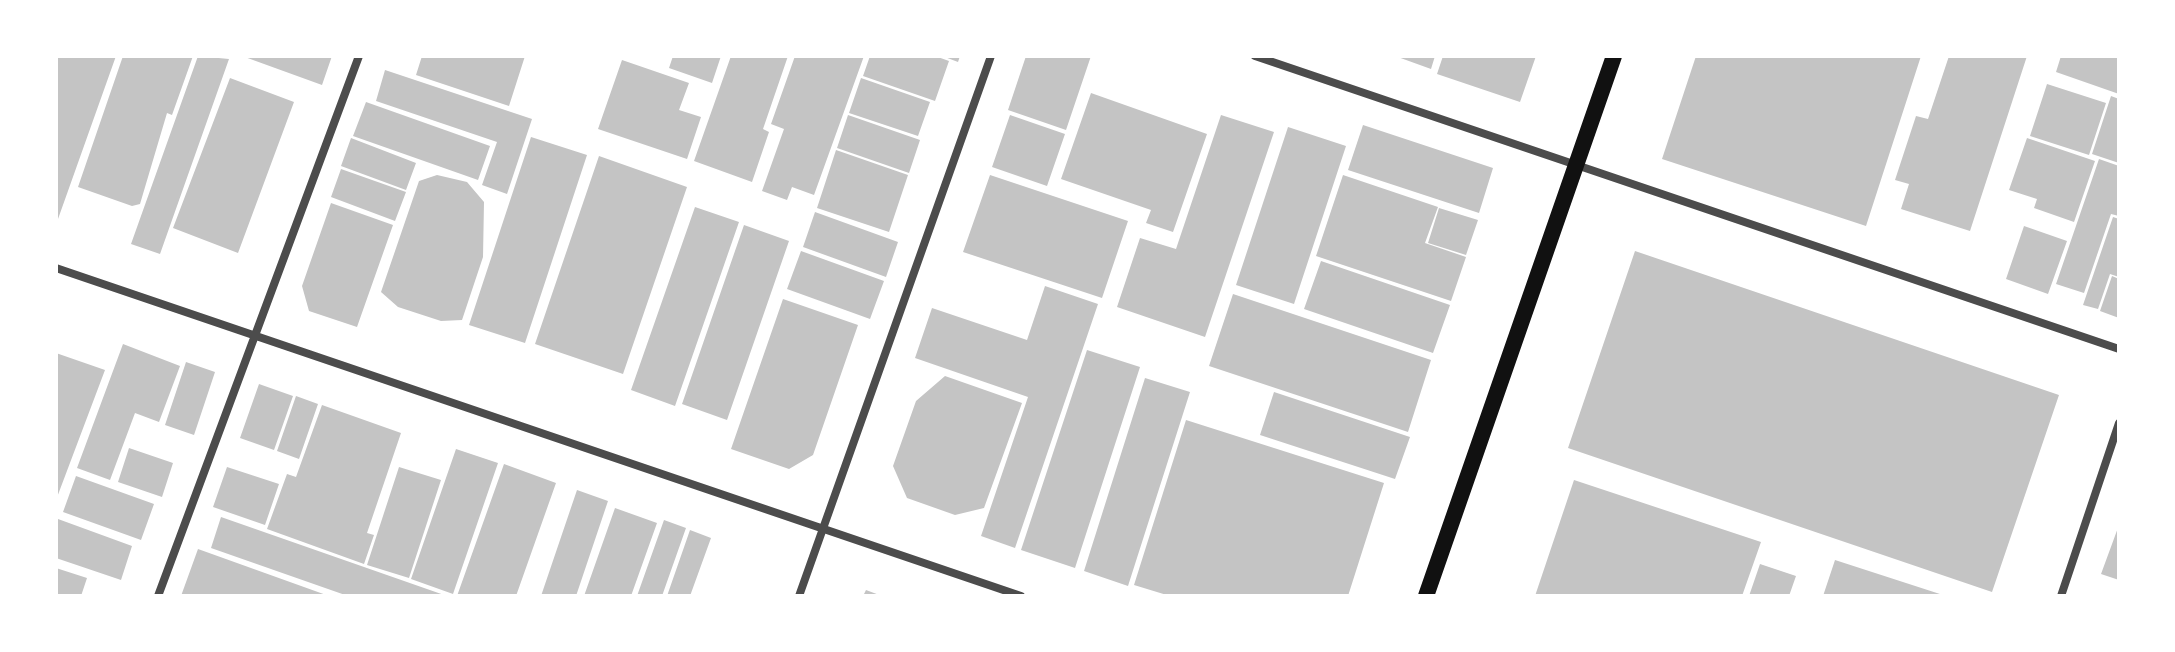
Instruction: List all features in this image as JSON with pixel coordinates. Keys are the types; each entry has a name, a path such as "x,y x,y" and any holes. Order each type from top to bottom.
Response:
{"main road":[{"path":"1426,596 1614,56"}],"street":[{"path":"158,596 359,56"},
{"path":"799,596 991,56"},
{"path":"1255,56 2119,349"},
{"path":"56,268 1021,596"},
{"path":"2061,596 2119,423"}],"building":[{"path":"56,56 116,56 58,219 56,218"},
{"path":"123,56 193,56 172,115 167,113 140,204 132,206 78,187"},
{"path":"198,56 229,59 160,254 131,244"},
{"path":"242,56 332,56 322,85"},
{"path":"422,56 525,56 509,106 416,75"},
{"path":"673,56 721,56 712,83 669,68"},
{"path":"731,56 788,56 763,129 769,132 752,182 694,161"},
{"path":"795,56 864,56 814,195 792,187 787,200 762,191 784,129 771,124"},
{"path":"870,56 935,56 949,61 935,101 863,76"},
{"path":"942,56 960,56 958,62"},
{"path":"1026,56 1091,56 1066,130 1008,110"},
{"path":"1395,56 1435,56 1431,69"},
{"path":"1443,56 1536,56 1520,102 1437,74"},
{"path":"1696,56 1921,56 1866,226 1662,159"},
{"path":"1949,56 2027,56 1970,231 1901,209 1909,184 1895,180 1916,116 1928,119"},
{"path":"2061,56 2119,56 2119,94 2056,72"},
{"path":"622,60 689,83 679,110 701,117 687,159 598,129"},
{"path":"385,70 532,119 507,194 482,185 497,142 376,101"},
{"path":"230,78 294,102 238,253 173,228"},
{"path":"861,78 930,102 918,136 849,113"},
{"path":"2047,84 2106,103 2089,155 2030,136"},
{"path":"1091,93 1207,134 1173,232 1146,223 1151,210 1061,179"},
{"path":"2111,96 2119,99 2119,163 2092,154"},
{"path":"366,102 490,146 478,180 353,136"},
{"path":"848,115 920,140 909,173 837,148"},
{"path":"1010,115 1065,134 1047,186 992,167"},
{"path":"1221,115 1274,132 1205,337 1117,307 1140,238 1176,249"},
{"path":"1363,125 1493,168 1479,213 1348,170"},
{"path":"1288,127 1346,146 1294,304 1236,285"},
{"path":"531,137 587,155 525,343 469,325"},
{"path":"351,138 416,163 406,190 341,166"},
{"path":"2027,138 2095,161 2074,222 2034,208 2037,199 2009,190"},
{"path":"836,150 908,175 889,232 817,208"},
{"path":"599,156 687,187 623,374 535,344"},
{"path":"2099,159 2119,166 2119,216 2111,214 2084,293 2056,284"},
{"path":"341,169 406,192 395,221 331,197"},
{"path":"437,175 467,182 484,202 483,257 462,320 441,321 398,307 381,292 419,181"},
{"path":"990,175 1128,221 1102,298 963,252"},
{"path":"1343,175 1438,207 1425,243 1466,257 1451,301 1316,256"},
{"path":"331,203 393,225 357,327 309,311 302,286"},
{"path":"695,207 739,222 675,406 631,390"},
{"path":"1439,208 1478,220 1466,255 1428,243"},
{"path":"815,212 898,242 886,277 803,247"},
{"path":"2113,217 2119,219 2119,277 2110,274 2098,309 2083,305"},
{"path":"744,225 789,241 727,420 682,404"},
{"path":"2024,226 2067,241 2048,294 2006,279"},
{"path":"801,251 884,281 870,319 787,289"},
{"path":"1635,251 2059,395 1992,592 1568,448"},
{"path":"1321,261 1450,305 1433,353 1304,309"},
{"path":"2112,276 2119,279 2119,318 2100,311"},
{"path":"1045,286 1098,304 1015,548 981,536 1028,397 915,358 932,308 1027,340"},
{"path":"1233,294 1431,360 1408,432 1209,366"},
{"path":"783,299 858,325 813,455 789,469 731,449"},
{"path":"123,344 180,366 159,422 135,413 110,480 77,468"},
{"path":"1087,350 1140,367 1075,568 1021,550"},
{"path":"56,353 105,370 56,500"},
{"path":"186,362 215,372 194,435 165,425"},
{"path":"945,376 1022,403 984,508 955,515 907,498 893,466 916,401"},
{"path":"1145,378 1190,392 1128,586 1084,571"},
{"path":"259,384 293,396 274,450 240,438"},
{"path":"1274,392 1410,437 1395,479 1260,435"},
{"path":"296,396 318,404 299,459 277,451"},
{"path":"322,405 401,433 367,533 374,535 364,564 267,529 287,474 296,477"},
{"path":"1186,420 1384,483 1348,596 1170,596 1134,585"},
{"path":"129,448 173,463 162,497 118,482"},
{"path":"456,449 498,463 453,594 411,579"},
{"path":"504,464 556,483 516,596 457,596"},
{"path":"227,467 279,484 265,525 213,507"},
{"path":"399,467 441,480 409,578 367,565"},
{"path":"76,476 154,504 141,540 63,512"},
{"path":"1574,480 1761,542 1742,596 1535,596"},
{"path":"577,490 608,501 576,596 541,596"},
{"path":"615,508 657,523 631,596 584,596"},
{"path":"221,517 447,596 348,596 211,548"},
{"path":"58,519 132,546 121,580 56,558"},
{"path":"664,520 686,528 662,596 637,596"},
{"path":"2119,525 2119,580 2101,574"},
{"path":"690,530 711,538 690,596 667,596"},
{"path":"198,549 329,596 181,596"},
{"path":"1835,560 1943,595 1943,596 1823,596"},
{"path":"1760,564 1796,576 1789,596 1749,596"},
{"path":"56,568 87,578 81,596 56,596"},
{"path":"866,590 882,596 863,596"}]}
